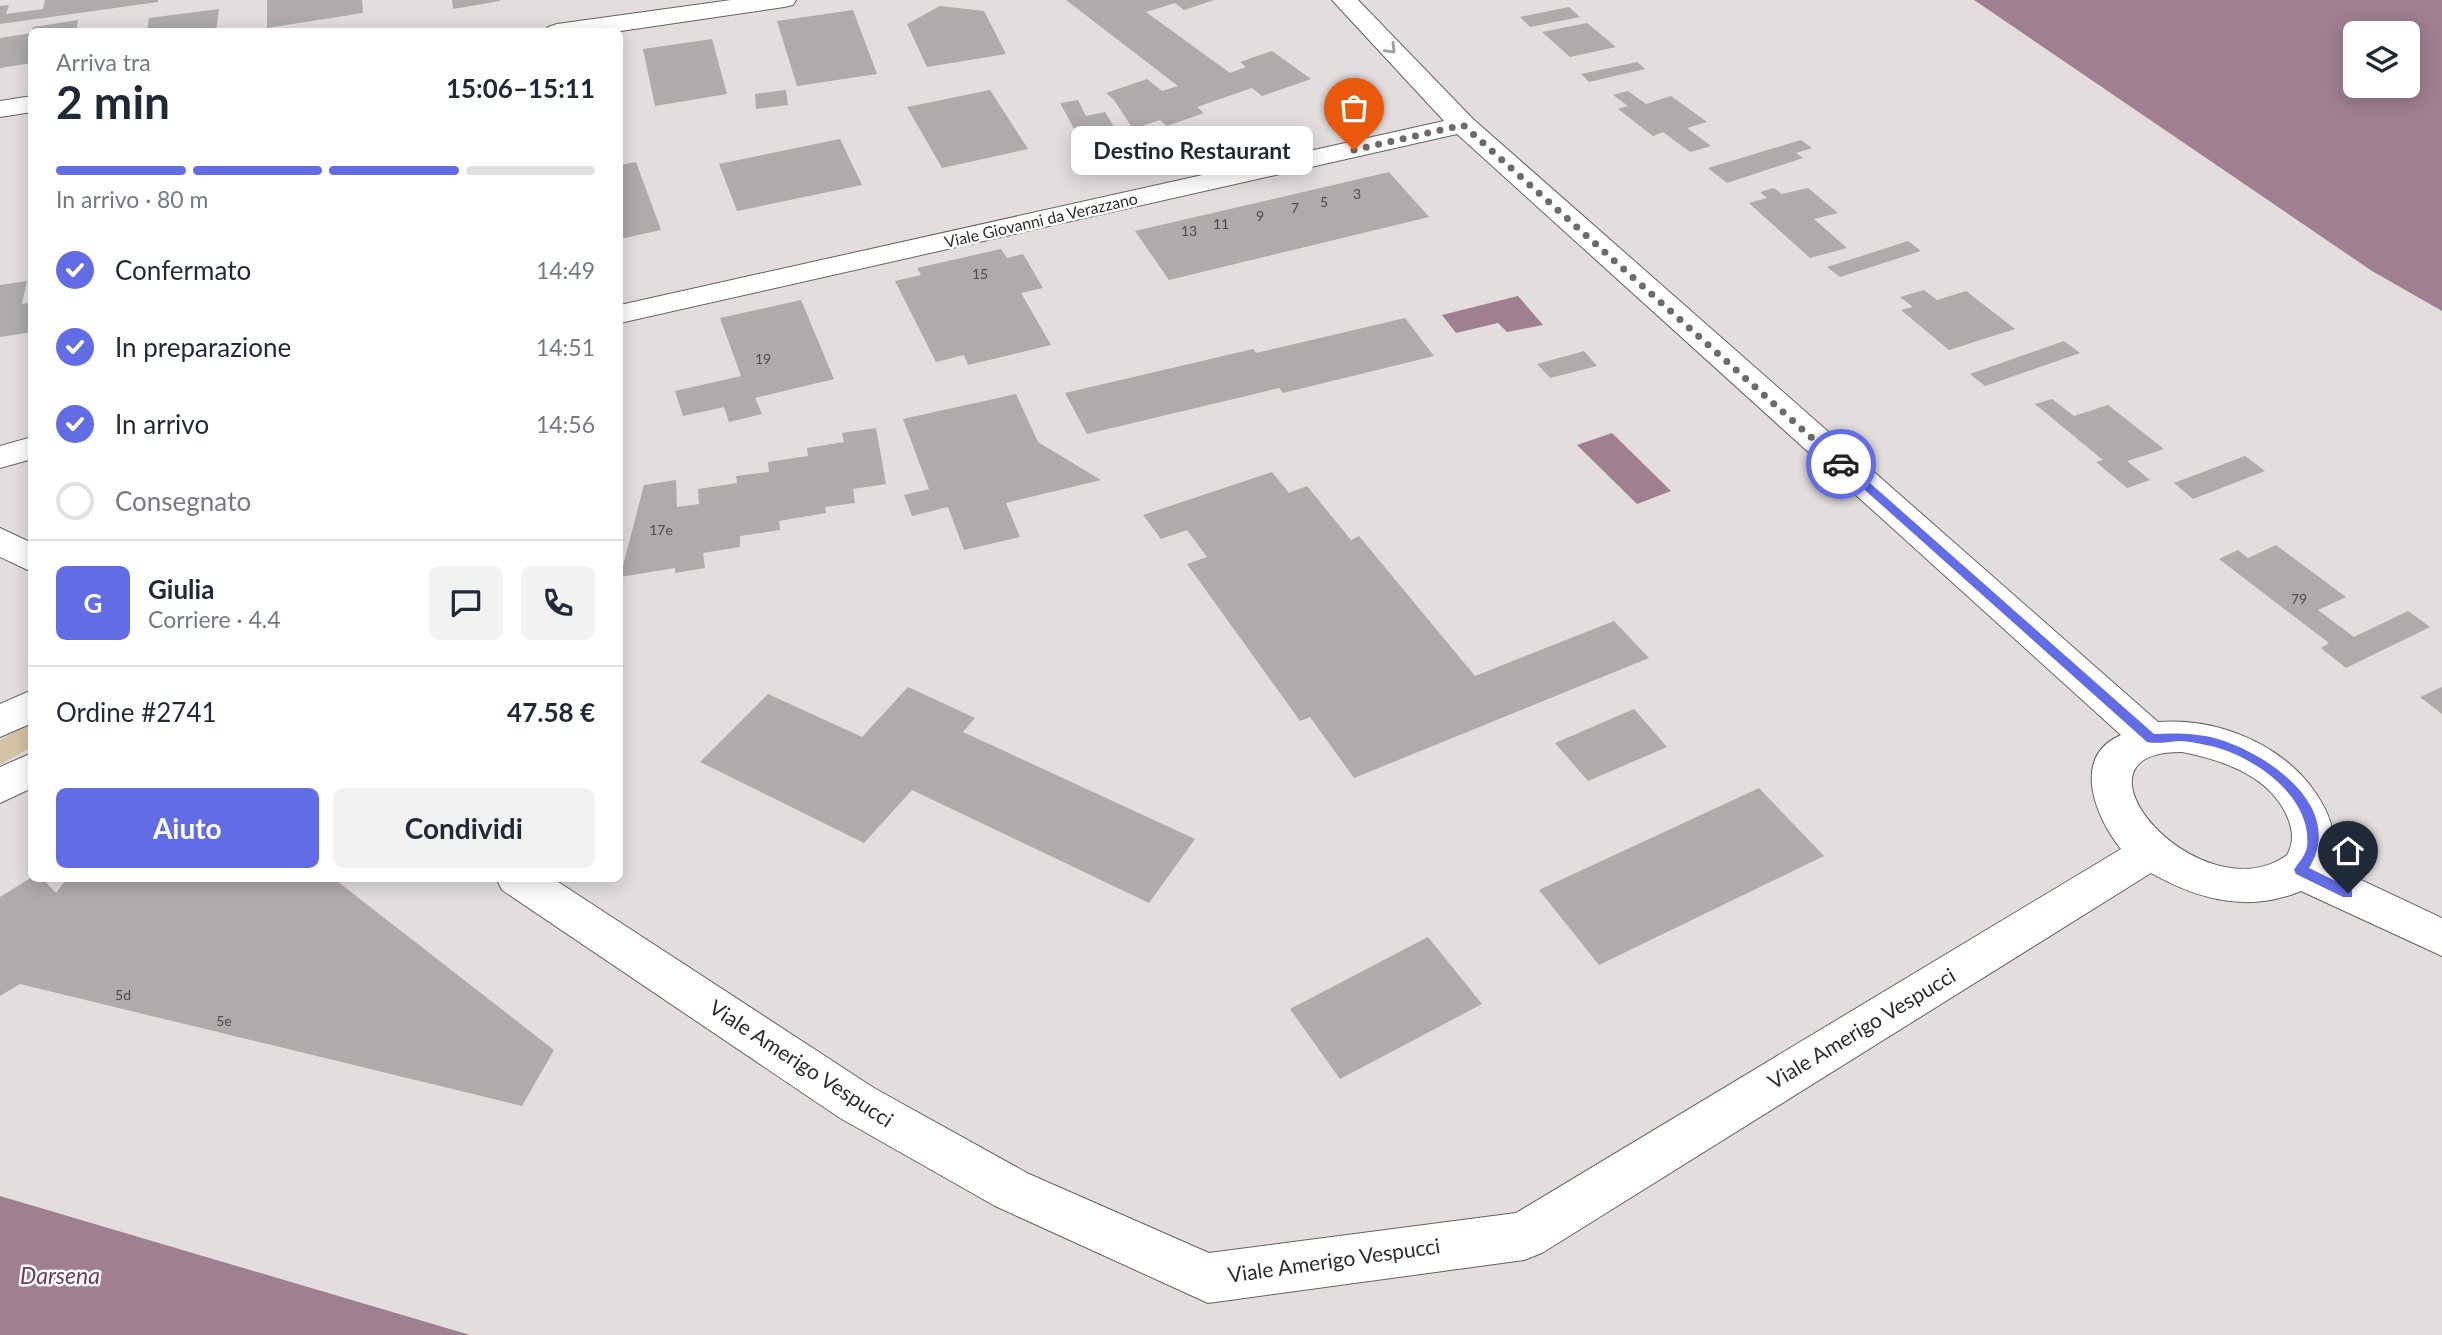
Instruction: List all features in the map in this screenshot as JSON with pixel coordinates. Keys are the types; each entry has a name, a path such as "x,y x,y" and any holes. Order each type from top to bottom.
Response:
{"street":[{"path":"585,28 784,0"},
{"path":"1344,0 1463,125 2151,739"},
{"path":"0,109 28,105"},
{"name":"Viale Giovanni da Verazzano","path":"623,313 1463,125"},
{"path":"0,457 28,449"},
{"path":"0,540 28,558"},
{"path":"0,723 28,706"},
{"path":"2182,737 2216,743 2249,756 2279,776 2301,800 2313,826 2313,851 2301,870 2279,882 2249,887 2204,878 2182,870 2152,852 2128,830 2115,806 2110,783 2115,763 2129,748 2151,739 2182,737"},
{"path":"0,787 28,770"},
{"name":"Viale Amerigo Vespucci","path":"523,882 857,1102 1012,1190 1208,1278 1524,1236 2152,852"},
{"path":"2301,870 2442,937"}],"shaded area":[{"path":"28,723 28,749 0,765 0,740"}],"water":[{"path":"1974,0 2442,0 2442,311 2372,271"},
{"path":"1518,296 1543,325 1507,332 1498,323 1456,333 1442,315"},
{"path":"1612,433 1671,491 1637,504 1577,445"},
{"name":"Darsena","path":"0,1196 470,1335 0,1335"}],"building":[{"path":"45,0 158,2 0,24 0,6 9,5 6,14 43,9"},
{"path":"267,0 362,0 363,13 267,28"},
{"path":"452,0 500,0 500,1 453,9"},
{"path":"1066,0 1214,0 1184,10 1175,3 1146,12 1230,73 1246,67 1240,62 1272,51 1311,79 1262,96 1252,88 1197,107 1204,113 1167,126 1160,120 1133,129 1114,100 1106,93 1147,79 1162,91 1178,86"},
{"path":"940,6 984,11 1006,54 927,67 907,24"},
{"path":"1569,7 1580,17 1530,27 1520,17"},
{"path":"219,9 217,28 148,28 149,18"},
{"path":"853,10 877,74 797,86 777,21"},
{"path":"78,20 77,28 33,27"},
{"path":"1587,23 1616,47 1570,57 1542,32"},
{"path":"28,34 28,64 0,68 0,38"},
{"path":"712,39 727,94 655,106 643,49"},
{"path":"1637,62 1645,69 1589,82 1581,74"},
{"path":"786,90 788,105 756,109 755,94"},
{"path":"990,90 1028,149 942,168 907,107"},
{"path":"1628,91 1646,104 1671,96 1707,122 1687,128 1711,146 1690,152 1663,132 1653,136 1618,109 1628,106 1613,95"},
{"path":"1078,100 1086,116 1105,112 1117,132 1079,138 1060,103"},
{"path":"840,139 862,185 737,211 719,164"},
{"path":"1801,140 1812,148 1796,153 1803,158 1727,183 1708,168"},
{"path":"636,162 661,230 623,238 623,164"},
{"path":"1389,172 1429,217 1169,280 1135,231"},
{"path":"1774,188 1782,194 1808,188 1838,213 1814,219 1847,248 1810,258 1749,203 1767,198 1760,192"},
{"path":"1908,241 1921,251 1840,277 1827,267"},
{"path":"1001,249 1007,258 1023,254 1043,288 1021,293 1051,345 968,365 964,355 936,362 895,281 921,275 917,268"},
{"path":"27,281 22,304 28,303 28,333 0,337 0,285"},
{"path":"1924,290 1937,300 1966,291 2015,329 1949,350 1901,310 1913,307 1900,297"},
{"path":"801,300 834,379 755,398 762,414 729,422 724,407 683,416 675,391 741,376 720,318"},
{"path":"1405,318 1434,356 1283,393 1279,388 1087,434 1065,393 1253,349 1256,353"},
{"path":"2064,341 2080,353 1985,386 1970,374"},
{"path":"1584,351 1597,366 1550,378 1537,364"},
{"path":"1016,394 1038,442 1101,480 1006,503 1020,537 964,550 948,507 912,516 904,495 929,489 903,419"},
{"path":"2052,399 2074,416 2108,405 2164,449 2127,461 2150,480 2127,488 2096,462 2103,460 2035,404"},
{"path":"876,428 886,484 853,489 855,503 825,507 826,513 779,521 780,530 740,536 740,547 703,553 705,568 675,573 675,568 623,577 623,566 644,485 676,480 677,507 699,504 698,489 737,483 736,476 769,472 768,462 808,456 807,448 844,442 842,433"},
{"path":"2245,456 2265,471 2193,499 2174,483"},
{"path":"1272,472 1289,493 1307,486 1351,540 1359,536 1475,676 1614,621 1649,658 1354,778 1310,717 1300,721 1187,564 1207,557 1187,530 1161,539 1143,515"},
{"path":"2276,545 2346,597 2318,610 2354,637 2408,611 2430,627 2346,668 2321,648 2329,643 2219,559 2238,550 2248,558"},
{"path":"908,687 975,718 963,732 1195,839 1149,903 912,790 864,843 700,762 768,694 862,737"},
{"path":"2442,687 2442,714 2420,697"},
{"path":"1634,709 1667,747 1588,781 1555,743"},
{"path":"1759,788 1824,856 1599,965 1539,890"},
{"path":"28,880 28,882 46,882 56,893 64,882 338,882 554,1050 522,1106 20,984 0,996 0,897"},
{"path":"1428,937 1482,1004 1340,1079 1290,1009"}],"way so far":[{"path":"1354,150 1463,125 1841,464"}],"place":[{"name":"Destino Restaurant","path":"1354,150"}],"route":[{"path":"1841,464 2151,739 2182,737 2216,743 2249,756 2279,776 2301,800 2313,826 2313,851 2301,870 2348,893"}]}
